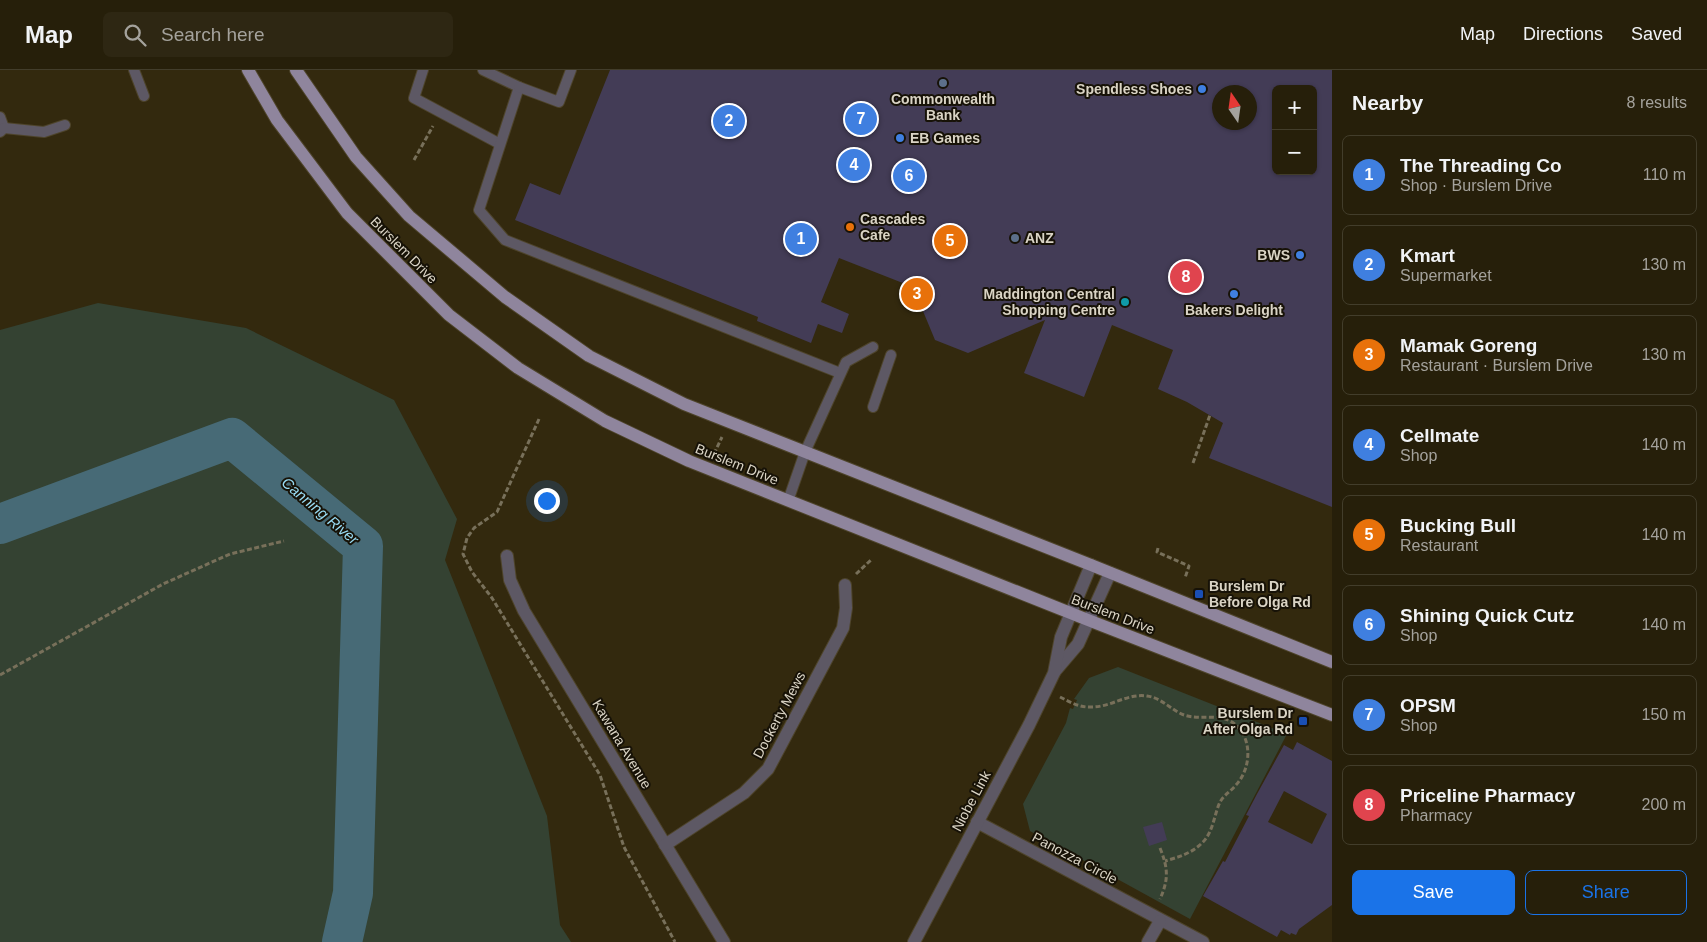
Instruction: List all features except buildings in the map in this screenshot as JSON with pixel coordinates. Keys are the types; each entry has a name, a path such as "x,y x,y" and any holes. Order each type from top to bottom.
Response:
{"main road":[{"name":"Burslem Drive","path":"248,70 277,120 347,213 450,316 518,368 605,421 708,468 788,501 1071,614 1332,715"},
{"name":"Burslem Drive","path":"296,70 356,157 409,216 505,297 589,356 684,404 1332,662"}],"street":[{"name":"Kawana Avenue","path":"507,556 510,580 524,611 724,942"},
{"name":"Niobe Link","path":"1054,673 1061,637 1091,565"},
{"name":"Niobe Link","path":"914,942 1054,673 1078,644 1110,574"},
{"name":"Dockerty Mews","path":"666,845 744,793 768,769 843,628 846,608 845,585"},
{"name":"Panozza Circle","path":"977,822 1203,942"},
{"path":"1148,942 1160,920"}],"lane":[{"path":"134,70 144,96"},
{"path":"423,70 414,98 500,144"},
{"path":"483,70 519,87 559,102 571,70"},
{"path":"519,87 479,210 505,240 840,373"},
{"path":"0,118 2,130 44,132 65,124"},
{"path":"788,501 805,452 846,362 873,347"},
{"path":"873,408 891,355"}],"path":[{"path":"414,160 441,112"},
{"path":"1193,463 1210,415"},
{"path":"539,419 497,512 474,528 467,538 463,554 472,572 492,598 600,775 624,847 676,942"},
{"path":"708,468 729,422"},
{"path":"0,675 163,584 230,554 284,541"},
{"path":"1158,548 1157,552 1189,566 1184,578"},
{"path":"1058,696 1081,706 1093,708 1135,696 1148,696 1163,701 1183,715 1216,717 1230,721 1239,728 1246,739 1248,754 1245,773 1236,786 1223,797 1216,811 1212,828 1204,842 1193,852 1165,862"},
{"path":"1159,900 1165,887 1167,874 1160,848"}],"green space":[{"path":"98,303 246,328 394,400 457,519 445,560 547,816 560,925 571,942 0,942 0,330"},
{"path":"1118,667 1287,734 1190,919 1030,831 1023,804 1066,723 1070,708 1073,709 1077,700 1074,699 1089,678"}],"waterway":[{"name":"Canning River","path":"0,524 232,438 363,546 353,893 342,942"}],"place":[{"name":"Commonwealth Bank","path":"943,83"},
{"name":"Spendless Shoes","path":"1202,89"},
{"name":"OPSM","path":"861,119"},
{"name":"Kmart","path":"729,121"},
{"name":"EB Games","path":"900,138"},
{"name":"Cellmate","path":"854,165"},
{"name":"Shining Quick Cutz","path":"909,176"},
{"name":"Cascades Cafe","path":"850,227"},
{"name":"ANZ","path":"1015,238"},
{"name":"The Threading Co","path":"801,239"},
{"name":"Bucking Bull","path":"950,241"},
{"name":"BWS","path":"1300,255"},
{"name":"Priceline Pharmacy","path":"1186,277"},
{"name":"Mamak Goreng","path":"917,294"},
{"name":"Bakers Delight","path":"1234,294"},
{"name":"Maddington Central Shopping Centre","path":"1125,302"},
{"name":"Burslem Dr Before Olga Rd","path":"1199,594"},
{"name":"Burslem Dr After Olga Rd","path":"1303,721"}]}
